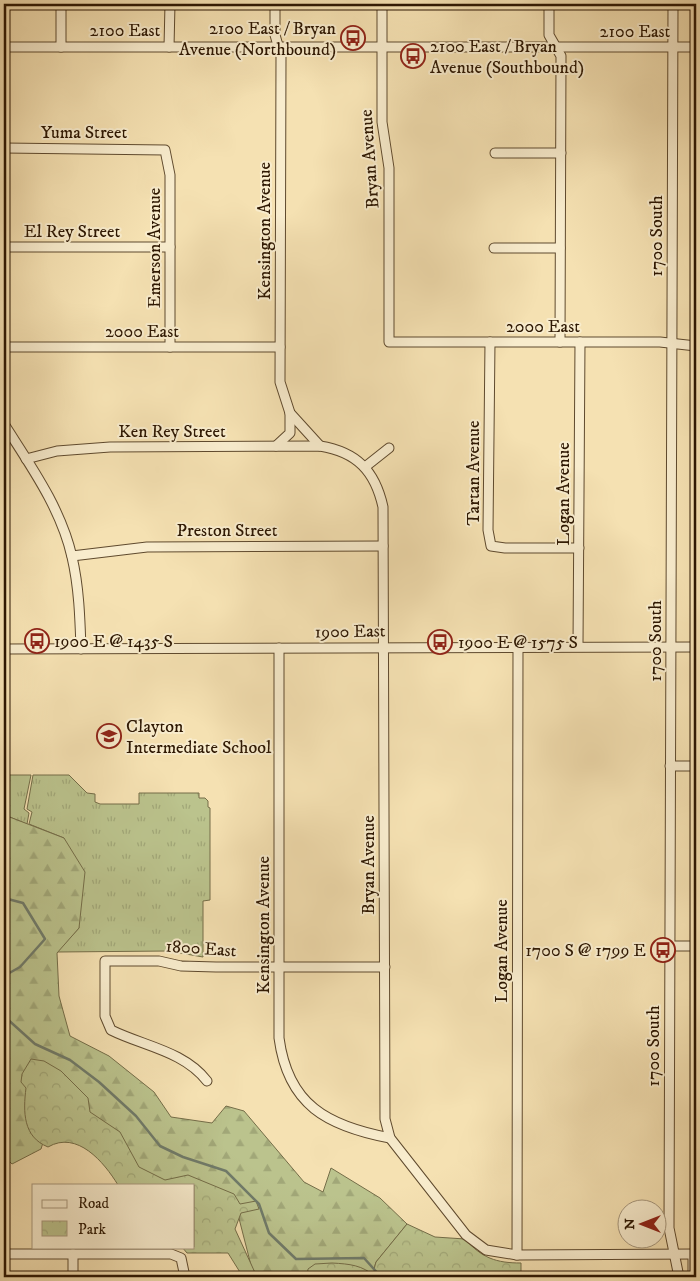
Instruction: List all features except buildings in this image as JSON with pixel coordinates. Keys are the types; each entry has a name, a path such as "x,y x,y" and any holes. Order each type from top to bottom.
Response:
{"street":[{"path":"61,4 61,47"},
{"path":"170,4 170,47"},
{"name":"Kensington Avenue","path":"276,4 275,36 281,56 280,382 290,413 320,446"},
{"name":"Bryan Avenue","path":"382,4 382,122 389,168 389,342"},
{"path":"549,4 549,35 561,56 560,342"},
{"name":"1700 South","path":"673,4 669,1228 679,1277"},
{"name":"2100 East","path":"4,47 696,47"},
{"name":"Yuma Street","path":"4,148 165,150"},
{"name":"Emerson Avenue","path":"165,150 170,175 170,347"},
{"path":"495,153 561,153"},
{"name":"El Rey Street","path":"4,247 170,247"},
{"path":"494,248 560,248"},
{"name":"2000 East","path":"389,342 672,343 696,346"},
{"name":"Tartan Avenue","path":"490,342 488,530 491,546 505,548 579,548"},
{"name":"Logan Avenue","path":"578,646 580,342"},
{"name":"2000 East","path":"4,347 280,347"},
{"path":"276,447 290,433 290,413"},
{"path":"4,424 54,509 72,556 80,601 81,649"},
{"name":"Bryan Avenue","path":"320,446 343,453 365,467 373,477 382,500 385,1119 390,1138 466,1236 486,1250 517,1255 695,1254"},
{"name":"Ken Rey Street","path":"26,459 45,453 84,448 320,446"},
{"path":"365,467 389,448"},
{"name":"Preston Street","path":"72,556 147,547 383,546"},
{"name":"Logan Avenue","path":"517,1255 518,646"},
{"name":"1900 East","path":"4,649 518,646 696,647"},
{"name":"Kensington Avenue","path":"279,648 279,1038 282,1062 290,1080 310,1106 322,1115 343,1124 390,1138"},
{"path":"670,766 696,766"},
{"path":"670,946 696,946"},
{"name":"1800 East","path":"207,1081 197,1069 186,1061 111,1030 106,1016 106,961 159,961 181,966 385,967"},
{"path":"4,1254 171,1254 181,1258 185,1277"},
{"path":"73,1254 73,1277"},
{"path":"692,1277 695,1254"}],"green space":[{"path":"8,775 31,775 24,809 29,813 27,824 7,816"},
{"path":"33,775 69,775 87,793 95,794 95,802 100,804 139,804 139,793 199,793 199,798 205,798 208,801 208,807 210,808 210,900 203,901 203,957 169,951 57,952 79,928 64,838 29,824 32,812 27,809"},
{"path":"7,816 64,838 85,872 79,928 57,953 59,996 70,1036 109,1056 154,1092 171,1117 212,1123 226,1106 244,1111 304,1182 323,1192 331,1168 380,1198 407,1224 376,1262 374,1269 377,1277 254,1277 233,1195 188,1176 163,1182 136,1169 125,1156 46,1133 41,1149 12,1164 4,1156 4,873 7,872"},
{"path":"31,1059 44,1061 61,1071 88,1098 90,1112 120,1132 139,1167 165,1180 188,1175 234,1194 240,1204 256,1201 259,1209 241,1213 235,1229 257,1277 243,1277 228,1253 187,1253 183,1248 195,1248 195,1184 117,1184 97,1158 79,1145 59,1143 48,1147 40,1143 29,1130 26,1123 26,1088 21,1082 22,1074"},
{"path":"407,1224 435,1237 465,1239 477,1251 490,1258 504,1262 521,1263 521,1277 377,1277 374,1269 376,1262"},
{"path":"332,1263 356,1266 376,1277 307,1277 308,1269 315,1264"}],"waterway":[{"path":"4,898 23,903 45,939 20,967 4,976"},
{"path":"4,1016 35,1044 70,1060 99,1082 136,1116 160,1146 183,1157 226,1171 259,1204 269,1233 296,1259 364,1258 381,1277"}],"place":[{"name":"2100 East / Bryan Avenue (Northbound)","path":"353,38"},
{"name":"2100 East / Bryan Avenue (Southbound)","path":"413,56"},
{"name":"1900 E @ 1435 S","path":"37,641"},
{"name":"1900 E @ 1575 S","path":"440,642"},
{"name":"Clayton Intermediate School","path":"109,736"},
{"name":"1700 S @ 1799 E","path":"663,950"}]}
